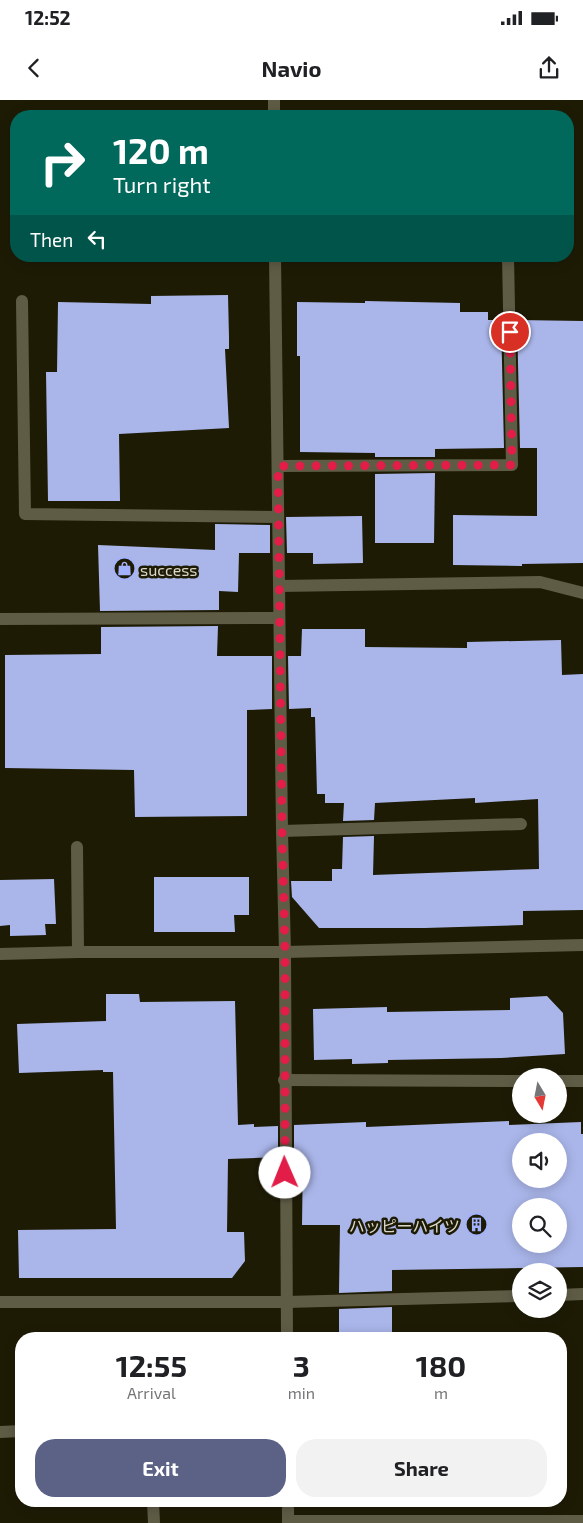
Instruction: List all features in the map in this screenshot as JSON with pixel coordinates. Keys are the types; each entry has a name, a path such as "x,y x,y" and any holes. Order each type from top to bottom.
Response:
{"street":[{"path":"275,262 285,952 286,1332"},
{"path":"278,466 512,465 508,262"},
{"path":"22,301 25,514 278,517"},
{"path":"279,586 540,582 583,592"},
{"path":"0,619 279,618"},
{"path":"282,831 521,824"},
{"path":"77,847 78,952"},
{"path":"0,954 285,952 583,945"},
{"path":"284,1080 512,1081"},
{"path":"568,1081 583,1081"},
{"path":"567,1295 583,1294"},
{"path":"0,1302 286,1302 512,1296"},
{"path":"0,1432 15,1431"},
{"path":"153,1507 154,1523"},
{"path":"288,1507 288,1522 583,1521"}],"building":[{"path":"228,295 229,349 225,349 229,428 119,434 120,501 48,501 46,372 57,372 58,302 151,304 151,296"},
{"path":"365,301 460,303 460,312 488,312 488,320 501,320 504,448 435,449 435,457 375,457 375,453 300,452 300,356 297,356 297,302 365,303"},
{"path":"517,320 583,321 583,563 522,564 522,566 453,565 453,515 537,516 537,448 520,448"},
{"path":"435,473 434,543 375,543 375,474"},
{"path":"362,516 363,563 313,564 313,553 287,553 286,517"},
{"path":"215,524 270,525 270,553 239,553 238,592 219,591 219,610 100,611 98,545 215,550"},
{"path":"218,626 217,656 272,656 272,709 247,710 247,816 135,817 134,770 5,768 5,655 101,654 101,627"},
{"path":"302,629 365,629 365,647 467,648 467,642 561,640 562,675 583,674 583,910 523,911 523,925 425,928 319,928 292,897 291,881 332,881 332,869 342,869 343,837 374,836 373,875 539,869 538,799 475,803 475,798 375,803 374,820 343,821 344,803 325,803 325,794 317,794 315,717 311,717 311,708 289,709 288,656 301,656"},
{"path":"154,877 249,877 249,915 234,915 235,932 154,932"},
{"path":"54,879 56,924 45,924 46,935 10,936 10,925 0,926 0,880"},
{"path":"106,994 139,994 140,1002 235,1001 238,1125 254,1124 254,1127 278,1126 278,1157 228,1159 227,1232 244,1232 245,1261 232,1278 19,1278 18,1230 116,1229 113,1072 103,1072 103,1070 19,1073 17,1024 106,1021"},
{"path":"547,996 563,1013 565,1054 501,1058 388,1060 388,1063 352,1064 352,1059 314,1060 313,1009 387,1007 387,1012 510,1010 510,998"},
{"path":"509,1121 509,1125 581,1122 581,1134 583,1134 583,1267 567,1267 567,1263 512,1263 512,1268 392,1270 392,1291 339,1293 340,1225 302,1225 303,1155 294,1156 294,1125 366,1122 366,1127"},
{"path":"392,1307 392,1332 339,1332 339,1309"}],"place":[{"name":"success","path":"124,569"},
{"name":"ハッピーハイツ","path":"476,1225"}],"route":[{"path":"285,1173 285,952 278,466 512,465 510,332"}]}
